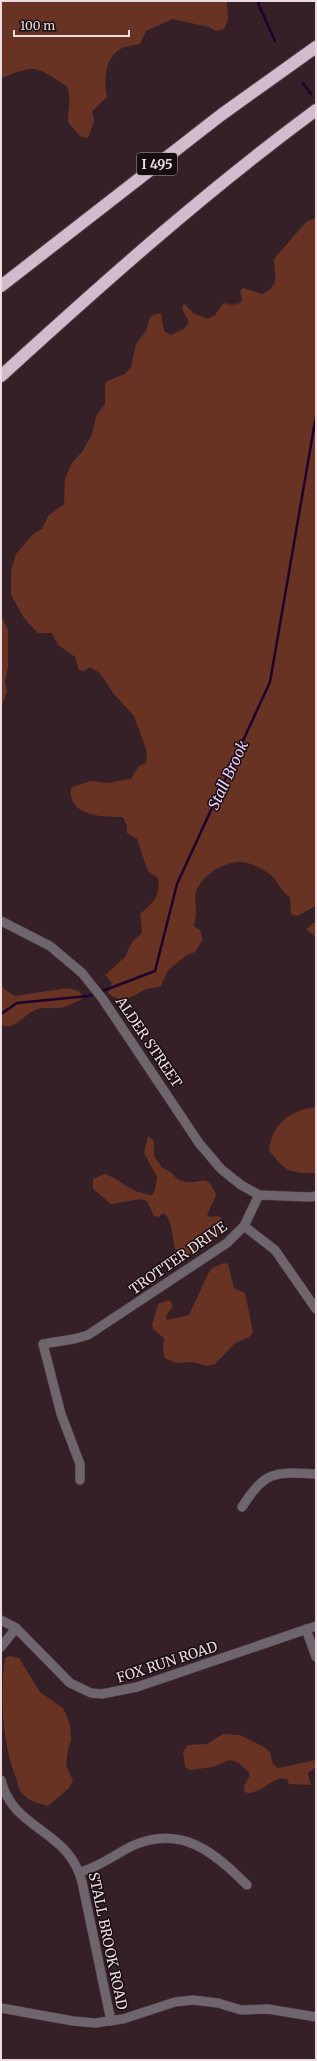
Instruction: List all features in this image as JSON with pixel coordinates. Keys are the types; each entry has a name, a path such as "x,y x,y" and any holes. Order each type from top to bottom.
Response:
{"highway":[{"name":"I 495","path":"1,286 205,127 316,45"},
{"path":"1,376 168,226 298,124 316,112"}],"street":[{"name":"ALDER STREET","path":"1,920 50,946 82,973 102,998 199,1143 221,1169 241,1185 259,1195"},
{"path":"259,1195 304,1197 316,1196"},
{"name":"TROTTER DRIVE","path":"80,1480 80,1464 61,1414 43,1344 74,1340 88,1335 227,1243 244,1226 259,1195"},
{"path":"244,1226 275,1250 316,1310"},
{"path":"242,1507 260,1482 269,1477 290,1473 316,1474"},
{"name":"FOX RUN ROAD","path":"1,1620 16,1628 70,1683 91,1693 102,1694 137,1687 316,1626"},
{"path":"1,1647 16,1628"},
{"path":"306,1629 316,1657"},
{"name":"STALL BROOK ROAD","path":"1,1780 5,1794 15,1809 64,1848 76,1862 80,1872 110,2021"},
{"path":"80,1872 144,1842 167,1838 189,1842 209,1851 225,1863 247,1885"},
{"path":"1,2008 73,2021 95,2023 123,2019 175,2002 193,2000 218,2003 241,2010 268,2009 315,2016"}],"shaded area":[{"path":"1,1 227,1 228,20 224,29 216,31 209,27 172,19 146,31 140,44 124,47 116,52 109,63 107,70 107,97 92,111 94,121 88,138 80,136 68,122 70,100 67,86 48,74 36,69 29,69 1,78"},
{"path":"316,218 316,906 297,916 291,914 290,897 268,873 254,865 243,862 226,864 208,875 199,886 195,894 196,912 194,926 200,930 203,939 195,952 187,955 168,970 161,986 144,990 130,998 117,998 108,993 112,983 105,975 125,957 132,942 142,933 140,914 152,903 157,895 159,885 158,878 148,871 137,839 127,833 127,826 123,817 100,816 85,812 78,808 74,803 71,796 71,790 72,787 91,781 107,783 131,779 138,767 146,763 147,752 134,716 113,693 100,673 90,667 84,671 79,670 75,657 58,645 52,633 38,633 24,618 11,595 11,570 16,554 33,534 42,529 48,516 64,504 65,478 72,463 82,452 93,432 96,416 105,404 105,384 107,381 125,374 131,367 136,344 146,331 150,317 155,314 161,314 164,331 171,335 184,328 189,322 182,309 183,305 185,304 193,313 207,319 214,316 224,303 232,305 240,303 242,300 240,291 243,288 262,294 268,291 272,288 275,280 274,259 306,222"},
{"path":"1,616 8,630 8,667 5,681 7,692 1,707"},
{"path":"316,921 316,937 306,929"},
{"path":"1,984 4,989 15,996 68,988 79,991 83,997 70,1005 61,1008 36,1009 18,1022 10,1026 6,1026 1,1025"},
{"path":"316,1107 316,1173 293,1172 284,1167 269,1150 274,1132 284,1120 291,1115 299,1111"},
{"path":"148,1136 154,1141 154,1156 162,1168 168,1170 176,1178 182,1181 206,1181 212,1187 216,1195 207,1215 210,1217 218,1216 222,1218 222,1230 219,1234 193,1253 187,1255 175,1249 171,1225 167,1216 164,1213 158,1217 154,1216 147,1201 141,1199 111,1204 93,1189 93,1179 105,1174 139,1192 152,1195 155,1190 157,1177 144,1153"},
{"path":"224,1263 228,1264 234,1288 245,1293 253,1332 249,1337 234,1344 215,1364 207,1366 192,1362 176,1363 165,1358 163,1351 164,1338 154,1330 152,1325 158,1304 170,1300 173,1307 166,1316 167,1320 189,1315 212,1268"},
{"path":"10,1656 19,1658 40,1692 63,1708 70,1724 71,1740 66,1765 73,1781 69,1788 48,1806 26,1798 21,1792 7,1748 3,1717 3,1671 5,1658"},
{"path":"223,1734 240,1735 264,1747 270,1752 273,1764 278,1768 316,1760 316,1767 308,1773 311,1785 289,1784 287,1779 282,1778 258,1790 247,1793 244,1791 244,1788 249,1777 249,1772 237,1762 230,1760 212,1767 190,1770 185,1767 183,1752 188,1745 207,1744"}],"waterway":[{"name":"Stall Brook","path":"260,1 258,3 275,41"},
{"name":"Stall Brook","path":"303,83 311,94"},
{"name":"Stall Brook","path":"100,992 155,971 177,884 270,682 316,416"},
{"name":"Stall Brook","path":"1,1014 17,1003 95,994"}]}
